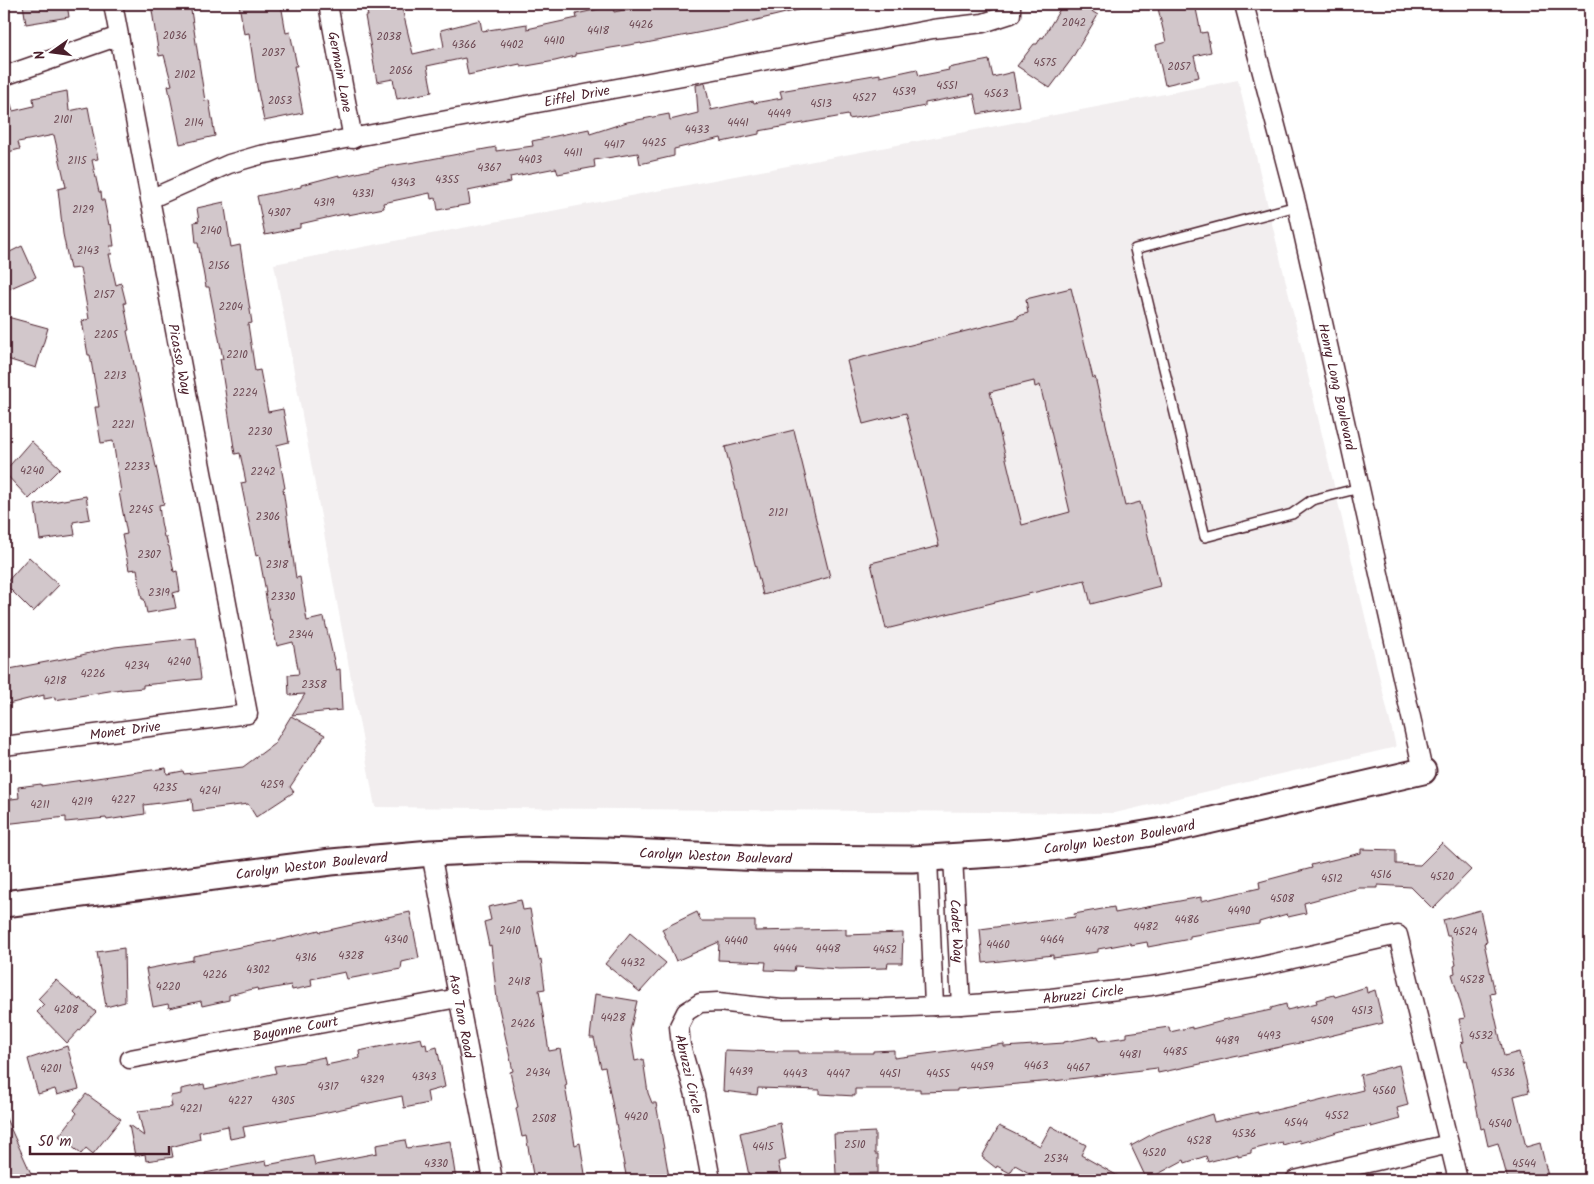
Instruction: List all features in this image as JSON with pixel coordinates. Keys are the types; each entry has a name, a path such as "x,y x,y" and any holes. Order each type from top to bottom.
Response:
{"street":[{"name":"Picasso Way","path":"113,4 248,714"},
{"name":"Germain Lane","path":"328,4 353,139"},
{"name":"Henry Long Boulevard","path":"1244,4 1298,206 1423,771"},
{"name":"Eiffel Drive","path":"150,200 229,164 260,155 933,29 983,23 1011,9"},
{"path":"4,76 119,36"},
{"name":"Monet Drive","path":"4,746 248,714"},
{"name":"Carolyn Weston Boulevard","path":"4,904 331,862 430,853 517,849 763,858 928,858 1010,853 1098,842 1169,830 1423,771"},
{"name":"Aso Taro Road","path":"430,853 493,1180"},
{"name":"Cadet Way","path":"953,857 961,1005"},
{"name":"Cadet Way","path":"928,858 934,1006"},
{"name":"Abruzzi Circle","path":"711,1180 695,1095 681,1046 679,1026 686,1012 700,1003 718,1002 781,1008 884,1008 961,1005 1051,998 1151,986 1249,969 1398,935 1458,1180"},
{"name":"Bayonne Court","path":"130,1059 458,998"},
{"path":"1295,1180 1449,1144"}],"lane":[{"path":"1298,206 1135,249 1205,537 1292,514 1312,500 1360,488"}],"shaded area":[{"path":"1238,80 1396,747 1115,813 375,807 274,264"}],"building":[{"path":"23,4 67,4 69,17 26,24"},
{"path":"151,4 190,4 205,101 209,100 215,136 180,144 168,86 172,85 164,55 159,56"},
{"path":"239,4 281,4 286,33 290,32 297,66 294,66 303,113 264,121 249,33 244,34"},
{"path":"365,4 401,4 413,54 444,47 441,30 480,20 482,31 527,24 527,29 577,18 576,14 613,6 614,12 652,4 797,4 798,10 728,27 641,44 575,54 575,56 555,61 521,67 520,64 468,75 465,58 427,66 432,92 397,99 393,79 377,82 365,16 368,16"},
{"path":"1063,4 1080,4 1098,15 1071,60 1050,88 1017,66 1034,44 1037,44 1041,37 1043,38"},
{"path":"1157,4 1195,4 1201,33 1207,32 1211,52 1194,56 1199,77 1165,85 1156,45 1166,42"},
{"path":"989,60 993,77 1013,72 1019,106 978,114 974,94 925,103 925,106 890,113 849,119 848,115 759,131 759,134 722,142 721,138 674,149 674,156 640,164 638,153 594,160 595,167 558,174 556,168 510,177 511,182 468,191 470,204 438,210 436,198 431,199 430,193 383,203 384,208 348,215 348,213 300,224 300,228 265,235 257,196 301,187 301,185 339,175 339,177 383,167 496,147 496,151 533,146 532,141 589,129 590,134 627,122 669,114 670,120 698,113 696,85 705,83 711,110 753,101 754,103 782,98 780,91 880,74 880,77 917,69 919,76"},
{"path":"67,91 69,111 88,107 98,159 92,160 99,192 101,192 102,200 104,200 109,225 111,224 114,246 110,246 112,254 109,254 116,285 121,283 126,303 124,303 129,330 127,331 164,504 159,505 161,522 164,537 166,537 169,546 174,572 177,571 180,591 173,593 176,608 147,613 144,599 142,599 137,569 129,570 122,535 127,534 119,492 121,492 113,441 101,443 95,407 99,407 82,321 89,319 80,268 70,269 63,234 58,189 66,187 54,135 18,142 20,149 4,153 4,104 11,104 13,111 34,106 33,98"},
{"path":"224,202 231,247 240,245 252,323 248,324 255,371 260,370 268,412 283,409 289,442 277,445 285,488 283,489 296,578 300,577 307,621 324,617 336,670 340,669 342,710 292,715 305,694 289,695 288,675 299,674 293,642 277,646 270,620 259,555 256,556 241,483 246,482 240,453 235,454 220,359 223,359 209,287 206,287 198,243 196,243 194,222 199,221 197,208"},
{"path":"22,246 36,277 4,291 4,255"},
{"path":"1071,288 1093,378 1095,377 1125,506 1140,502 1160,586 1091,604 1085,580 886,629 871,563 939,546 906,413 863,424 847,361 1018,318 1018,316 1028,313 1026,299","holes":["1034,381 1035,387 1040,385 1070,512 1022,525 990,392"]},
{"path":"4,316 48,328 36,368 4,358"},
{"path":"794,430 830,577 763,595 725,447"},
{"path":"31,441 60,468 29,499 4,472"},
{"path":"86,496 90,519 73,522 75,535 40,540 35,505"},
{"path":"29,557 59,585 33,612 5,584"},
{"path":"196,638 201,679 143,685 143,688 121,689 55,700 55,697 44,699 44,695 4,705 4,670 115,647"},
{"path":"291,716 325,735 290,787 294,792 256,817 248,804 193,811 192,799 144,805 145,814 107,820 106,818 66,822 66,817 4,824 4,800 19,798 18,787 41,784 41,786 166,768 167,774 183,771 184,774 243,767 274,744"},
{"path":"1442,843 1471,870 1433,909 1411,887 1378,885 1378,888 1359,888 1304,903 1306,913 1288,917 1287,914 1259,922 1259,924 1190,936 1190,939 1148,947 1147,942 1131,945 1130,943 1098,949 1098,952 1053,958 1053,955 983,963 980,929 1075,917 1074,914 1114,907 1115,913 1201,897 1201,901 1260,888 1259,882 1312,868 1311,865 1361,853 1361,849 1396,850 1396,864 1420,865"},
{"path":"521,900 523,910 530,909 539,960 541,959 545,989 539,990 549,1051 560,1049 575,1145 580,1143 586,1180 534,1180 526,1136 522,1137 516,1108 518,1107 510,1072 513,1071 497,999 491,945 489,946 484,922 491,920 488,907"},
{"path":"1480,910 1487,942 1484,943 1495,993 1490,994 1504,1056 1519,1052 1529,1092 1514,1096 1526,1147 1540,1143 1549,1180 1508,1180 1498,1143 1488,1146 1484,1128 1481,1129 1467,1060 1465,1061 1461,1043 1464,1042 1459,1019 1465,1018 1452,974 1455,973 1454,966 1456,965 1450,936 1447,936 1443,920"},
{"path":"410,912 419,958 402,962 401,969 347,979 345,972 311,979 312,986 292,990 291,985 258,991 257,988 229,995 229,1000 202,1006 201,1001 169,1008 168,1004 153,1007 146,969 193,960 193,956 283,939 319,930 320,932"},
{"path":"697,912 701,921 755,921 755,931 846,929 846,935 903,933 902,963 888,963 887,968 839,969 795,966 794,971 765,970 766,962 718,960 719,942 676,961 662,929"},
{"path":"630,933 666,963 640,992 605,964"},
{"path":"124,948 125,1002 106,1007 97,952"},
{"path":"56,980 96,1012 67,1043 37,1012 44,1005 38,999"},
{"path":"1366,987 1367,993 1375,990 1383,1023 1309,1041 1158,1073 1157,1068 1054,1081 957,1089 957,1091 920,1092 920,1089 855,1089 855,1096 820,1094 820,1090 758,1088 757,1095 723,1091 725,1050 873,1053 873,1051 894,1050 894,1058 1004,1044 1004,1047 1064,1043 1098,1036 1099,1041 1127,1037 1127,1033 1169,1027 1170,1032 1192,1027 1192,1029 1223,1020 1271,1010 1271,1008 1286,1004 1287,1010 1317,1003 1316,1000 1334,995 1335,997"},
{"path":"595,994 637,1001 630,1031 635,1061 643,1059 648,1093 652,1103 656,1103 669,1177 650,1180 627,1180 605,1067 601,1068 594,1038 590,1038"},
{"path":"421,1038 423,1045 426,1044 427,1050 437,1047 445,1087 427,1092 429,1103 404,1108 402,1096 318,1114 243,1127 245,1136 230,1139 228,1126 199,1132 200,1139 171,1147 173,1157 146,1161 145,1154 135,1156 129,1125 144,1136 138,1111 172,1107 170,1096 181,1094 181,1089 204,1084 205,1089 276,1073 274,1066 324,1057 326,1065 360,1058 359,1051"},
{"path":"67,1046 79,1089 57,1095 55,1089 38,1094 28,1059"},
{"path":"1399,1065 1408,1105 1397,1108 1400,1119 1371,1127 1371,1125 1341,1131 1300,1143 1299,1140 1283,1145 1282,1142 1251,1150 1251,1153 1238,1156 1238,1154 1208,1162 1206,1156 1185,1163 1184,1160 1147,1180 1131,1146 1156,1132 1212,1114 1214,1122 1311,1103 1363,1090 1360,1075"},
{"path":"86,1094 121,1119 93,1154 86,1148 81,1154 59,1136 77,1113 74,1110"},
{"path":"4,1114 34,1180 4,1180"},
{"path":"780,1123 786,1160 778,1162 782,1180 750,1180 740,1133"},
{"path":"999,1126 1040,1146 1051,1126 1086,1145 1081,1155 1125,1180 1041,1180 1015,1165 1010,1173 997,1166 996,1168 982,1157"},
{"path":"875,1132 875,1154 878,1154 878,1173 836,1174 834,1134"},
{"path":"405,1140 407,1148 450,1141 456,1180 206,1180 205,1173 266,1161 267,1165 313,1156 315,1165 377,1153 376,1145"}]}
